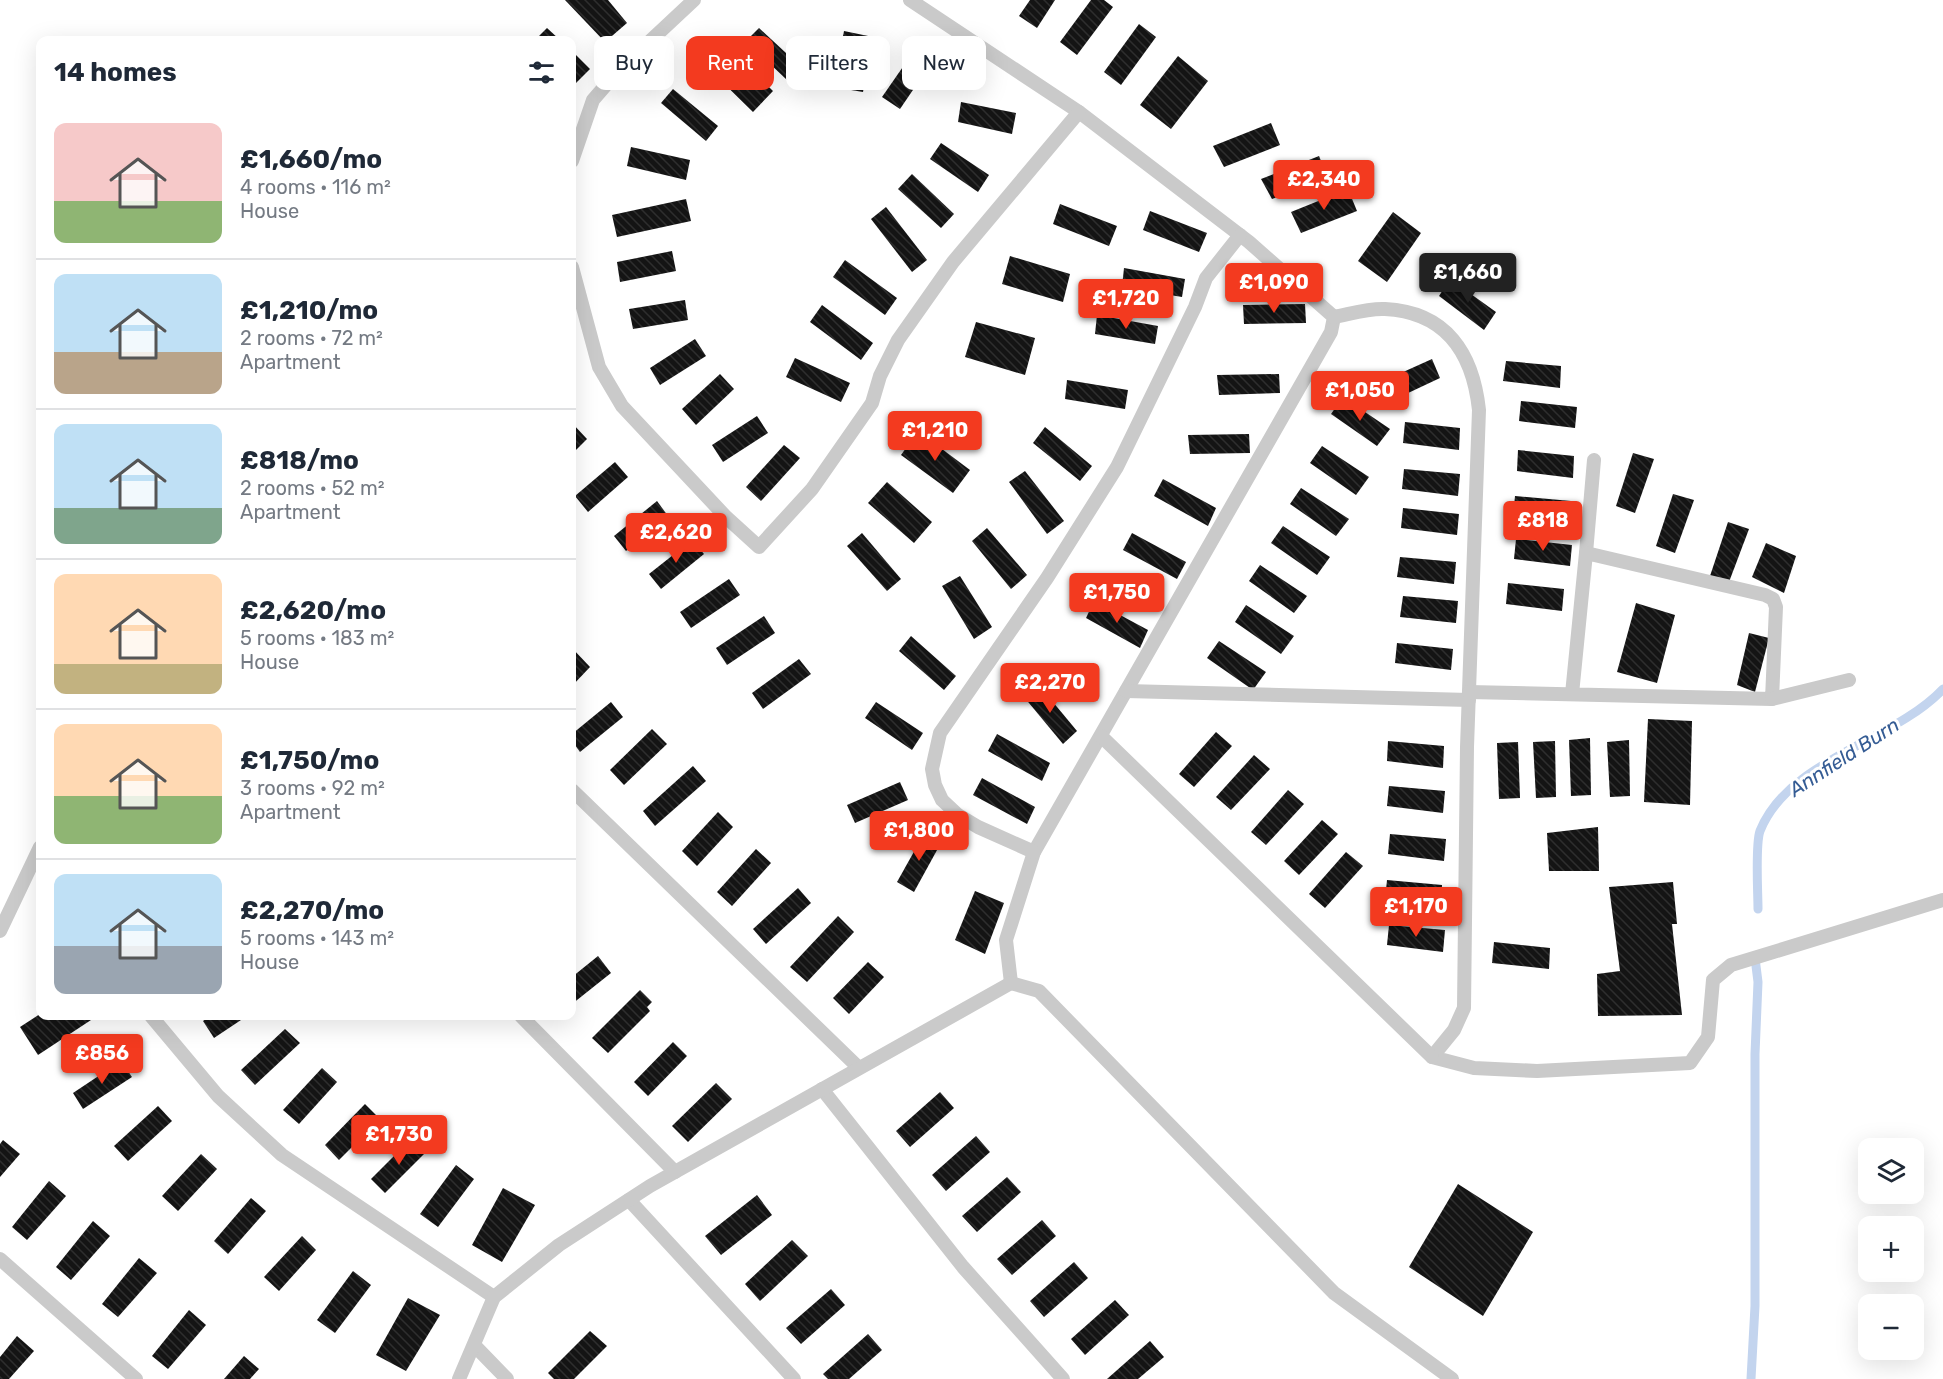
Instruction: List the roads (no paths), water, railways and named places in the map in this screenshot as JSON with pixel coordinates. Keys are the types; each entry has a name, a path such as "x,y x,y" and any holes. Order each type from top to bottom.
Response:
{"lane":[{"path":"576,150 593,100 618,70 694,0"},
{"path":"910,0 1079,112 1240,235 1334,316 1384,308 1411,313 1441,327 1458,342 1469,362 1477,386 1479,410 1469,696 1464,1008 1454,1030 1432,1057"},
{"path":"576,282 599,367 622,406 726,518 759,547 812,489 872,403 880,376 898,340 953,262 1079,112"},
{"path":"1034,852 978,827 958,815 942,800 935,785 932,769 940,733 1047,578 1117,467 1195,307 1206,278 1240,235"},
{"path":"1011,983 1006,940 1034,852 1331,332 1334,316"},
{"path":"1572,694 1594,460"},
{"path":"1586,553 1765,595 1773,599 1776,607 1772,699"},
{"path":"1126,691 1469,696 1572,694 1772,699 1849,680"},
{"path":"1101,736 1432,1057 1474,1068 1537,1071 1690,1063 1708,1037 1713,980 1731,965 1943,900"},
{"path":"576,794 859,1068"},
{"path":"0,932 36,860"},
{"path":"459,1379 495,1297 559,1245 675,1172 1011,983 1039,991 1334,1293 1452,1379"},
{"path":"154,1020 218,1096 282,1155 495,1297"},
{"path":"526,1020 675,1172"},
{"path":"822,1089 963,1268 1063,1379"},
{"path":"629,1200 794,1379"},
{"path":"0,1258 136,1379"},
{"path":"474,1345 507,1379"}],"waterway":[{"name":"Annfield Burn","path":"1758,909 1758,838 1774,806 1817,768 1897,723 1922,707 1943,689"},
{"path":"1751,1379 1755,1306 1755,1054 1758,982 1755,958"}]}
